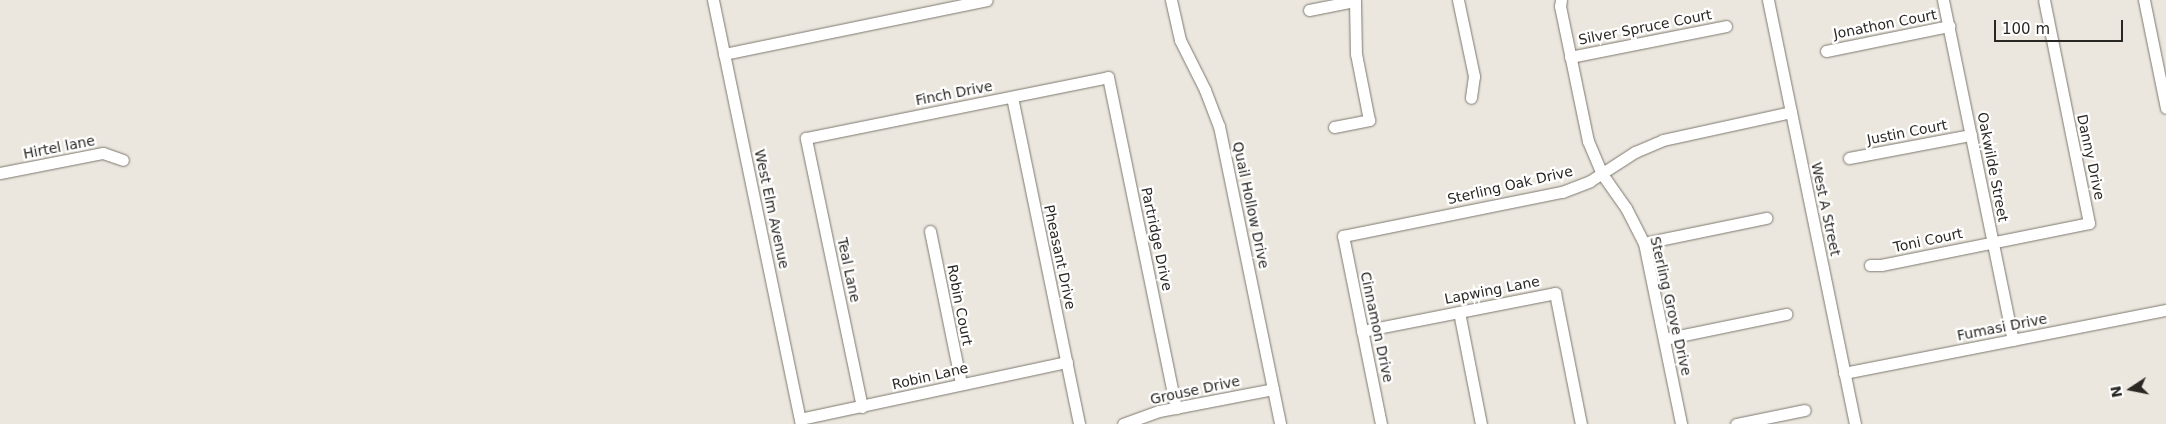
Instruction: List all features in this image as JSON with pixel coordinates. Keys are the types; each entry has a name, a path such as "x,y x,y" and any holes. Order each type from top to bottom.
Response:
{"street":[{"name":"West Elm Avenue","path":"713,0 801,422"},
{"path":"724,54 939,5 986,0"},
{"name":"Quail Hollow Drive","path":"1170,0 1180,40 1205,90 1219,126 1280,424"},
{"path":"1458,0 1474,76 1471,98"},
{"name":"Sterling Grove Drive","path":"1561,0 1560,6 1588,141 1602,174 1626,208 1644,243 1681,424"},
{"name":"West A Street","path":"1768,0 1855,424"},
{"name":"Oakwilde Street","path":"1943,0 2013,340"},
{"name":"Danny Drive","path":"1993,242 2089,222 2044,0"},
{"path":"2144,0 2166,108"},
{"path":"1309,10 1355,1 1356,54 1369,120 1334,128"},
{"name":"Silver Spruce Court","path":"1570,57 1726,26"},
{"name":"Jonathon Court","path":"1826,51 1949,26"},
{"name":"Finch Drive","path":"806,138 1108,77"},
{"name":"Partridge Drive","path":"1108,77 1176,408"},
{"name":"Pheasant Drive","path":"1012,97 1079,424"},
{"name":"Sterling Oak Drive","path":"1343,236 1562,192 1602,174 1635,152 1663,140 1791,112"},
{"name":"Justin Court","path":"1849,158 1971,135"},
{"name":"Teal Lane","path":"806,138 862,407"},
{"name":"Hirtel lane","path":"0,173 103,153 123,160"},
{"path":"1644,243 1766,218"},
{"name":"Robin Court","path":"930,231 961,384"},
{"name":"Cinnamon Drive","path":"1343,236 1381,424"},
{"name":"Toni Court","path":"1870,265 1880,265 1993,242"},
{"name":"Lapwing Lane","path":"1362,332 1555,293 1581,424"},
{"name":"Fumasi Drive","path":"1844,373 2166,310"},
{"path":"1459,312 1482,424"},
{"path":"1664,339 1786,314"},
{"name":"Robin Lane","path":"801,422 961,384 1066,362"},
{"name":"Grouse Drive","path":"1123,424 1176,408 1273,389"},
{"path":"1736,424 1805,410"}]}
